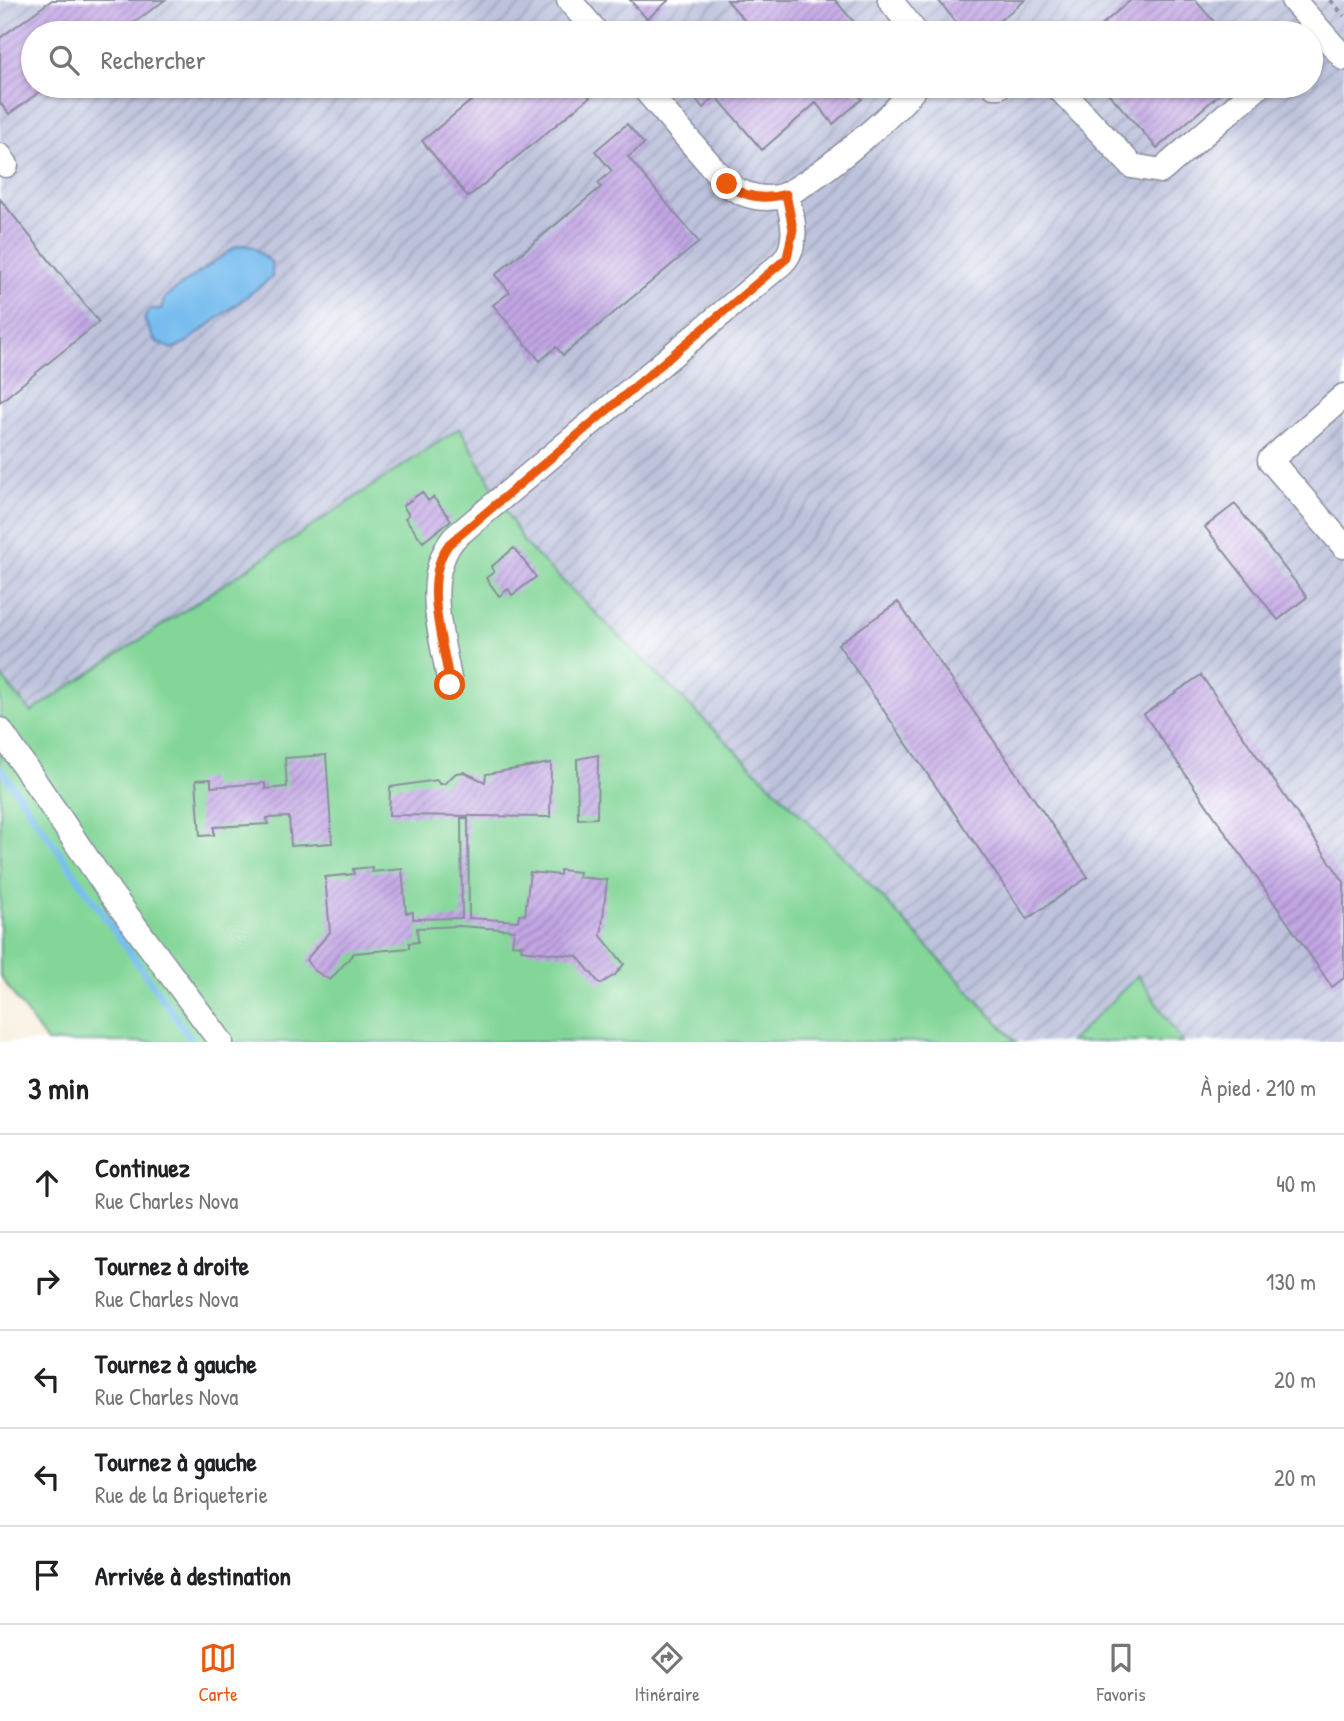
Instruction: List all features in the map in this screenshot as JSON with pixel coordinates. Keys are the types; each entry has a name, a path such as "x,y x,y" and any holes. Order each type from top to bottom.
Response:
{"street":[{"path":"569,0 587,21"},
{"path":"890,0 907,21"},
{"path":"1293,0 1311,21"},
{"path":"1323,34 1343,57"},
{"path":"653,98 734,189 759,197 786,194 814,178 906,98"},
{"path":"1068,98 1132,166 1161,171 1245,98"},
{"path":"450,685 436,593 438,565 444,550 461,532 782,264 790,253 793,237 786,194"},
{"path":"1344,396 1270,460 1344,547"},
{"path":"0,730 111,894 221,1042"}],"path":[{"path":"1330,0 1344,16"}],"shaded area":[{"path":"0,0 1344,0 1344,1042 1182,1042 1138,976 1070,1042 1016,1042 853,866 524,543 460,428 30,712 0,675"}],"green space":[{"path":"460,428 524,543 853,866 1016,1042 47,1042 0,976 0,675 31,712"},
{"path":"1138,975 1182,1042 1070,1042"}],"water":[{"path":"235,247 253,247 272,263 272,277 187,342 172,349 155,341 144,319 150,309 161,309 165,297"}],"building":[{"path":"52,0 165,0 136,21 23,21"},
{"path":"630,0 669,0 647,19"},
{"path":"727,0 835,0 853,21 745,21"},
{"path":"938,0 1025,0 999,21 955,21"},
{"path":"1131,0 1195,0 1213,21 1106,21"},
{"path":"21,23 21,98 31,98 9,114 0,103 0,38"},
{"path":"474,98 589,98 468,197 422,141"},
{"path":"695,98 714,98 703,108"},
{"path":"718,98 862,99 833,124 816,103 762,150"},
{"path":"1113,98 1215,98 1157,148"},
{"path":"627,124 644,144 628,157 699,242 563,355 556,347 540,361 493,305 510,292 495,275 601,187 598,183 612,171 595,151"},
{"path":"0,199 99,322 0,402"},
{"path":"422,492 428,501 433,497 451,520 423,542 405,518 409,515 403,506"},
{"path":"1235,504 1307,597 1278,620 1205,527"},
{"path":"514,548 536,577 512,595 508,589 499,596 486,578 494,572 491,567"},
{"path":"898,602 1088,877 1027,919 838,644"},
{"path":"1201,675 1344,882 1344,978 1332,987 1144,714"},
{"path":"326,755 332,843 291,846 289,817 267,818 268,824 214,827 214,835 200,836 196,780 211,779 211,787 265,783 265,789 287,787 285,758"},
{"path":"598,755 597,818 578,819 577,759"},
{"path":"551,763 550,817 389,815 390,787 437,780 439,784 444,784 456,773 464,772 485,782 486,774"},
{"path":"461,818 468,818 469,918 518,921 519,914 525,915 530,872 560,875 560,870 579,872 578,877 607,880 601,936 624,964 615,975 600,984 577,956 521,950 522,945 512,944 514,930 459,926 417,928 418,942 409,943 409,948 354,953 330,980 314,970 306,960 330,932 325,877 354,874 353,869 372,867 372,872 402,869 406,913 413,912 413,919 462,918"}],"waterway":[{"path":"0,768 193,1042"}],"route":[{"path":"450,685 436,593 438,565 444,550 461,532 782,264 790,253 793,237 792,212 786,194 759,197 741,193 727,184"}]}
